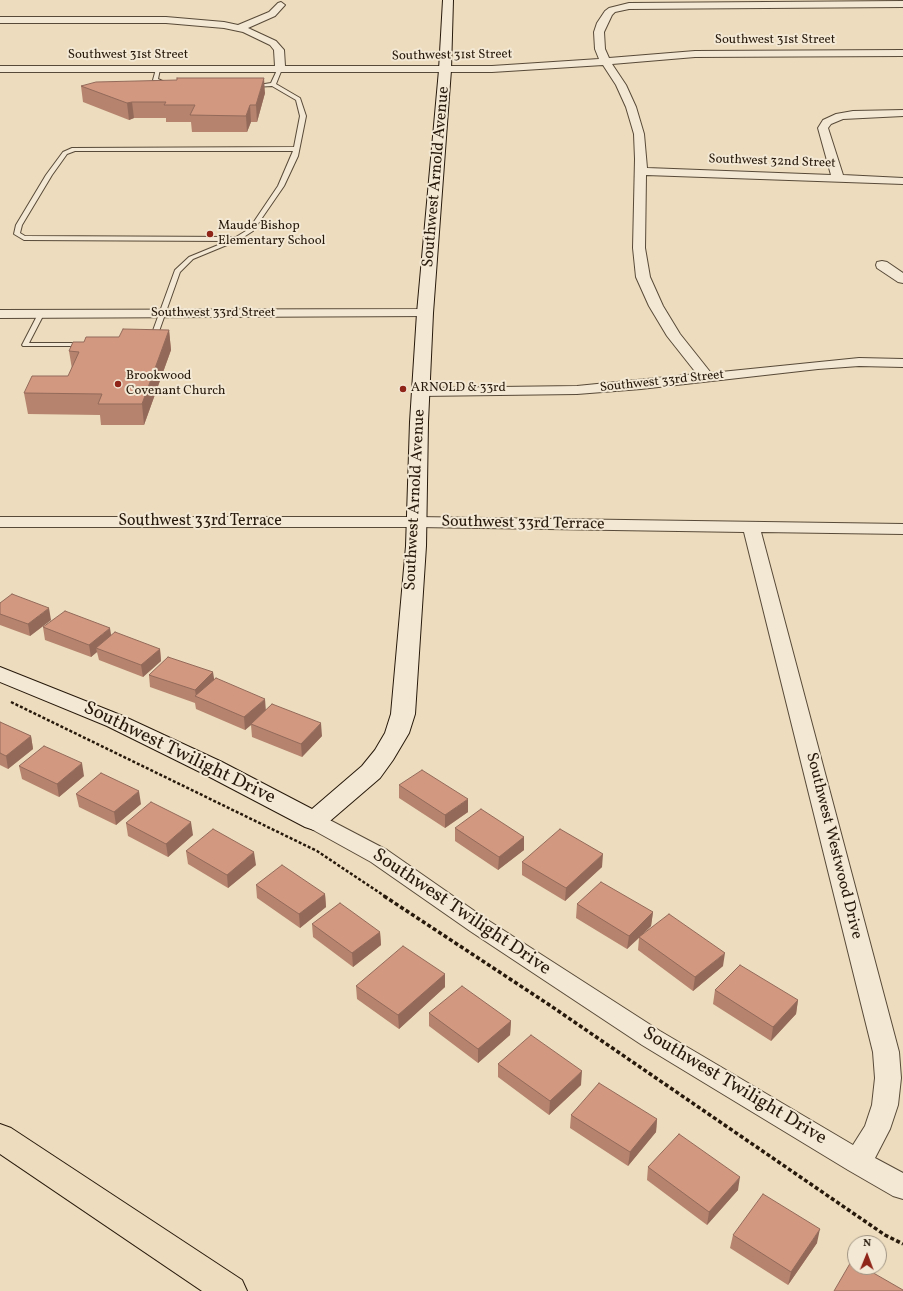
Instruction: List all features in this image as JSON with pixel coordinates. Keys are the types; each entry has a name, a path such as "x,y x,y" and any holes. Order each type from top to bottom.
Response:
{"highway":[{"path":"0,1137 230,1291"}],"street":[{"name":"Southwest Arnold Avenue","path":"314,821 371,772 386,754 397,733 403,714 417,522 425,313 445,70 448,0"},
{"path":"708,378 674,336 656,306 644,277 639,248 641,171 639,134 631,107 621,85 605,61 598,40 602,23 608,13 629,6 645,4 903,4"},
{"path":"240,28 272,14 281,5"},
{"path":"0,20 166,20 206,22 240,28 257,34 273,43 280,50 280,69"},
{"name":"Southwest 31st Street","path":"0,69 445,70 542,67 723,53 903,53"},
{"path":"838,178 823,128 827,122 840,116 853,114 903,113"},
{"name":"Southwest 32nd Street","path":"641,171 903,181"},
{"path":"882,265 903,279"},
{"name":"Southwest 33rd Street","path":"0,314 425,313"},
{"name":"Southwest 33rd Street","path":"421,392 577,390 641,386 818,365 859,362 903,363"},
{"name":"Southwest 33rd Terrace","path":"0,522 417,522 903,528"},
{"name":"Southwest Westwood Drive","path":"751,527 886,1052 888,1078 885,1105 877,1128 858,1162"},
{"name":"Southwest Twilight Drive","path":"0,674 115,721 213,768 379,856 478,925 651,1038 858,1162 903,1187"}],"lane":[{"path":"158,69 155,80 162,84 173,86"},
{"path":"273,84 280,69"},
{"path":"146,342 154,337 177,271 191,258 237,240 251,230 281,186 296,149 303,116 298,99 273,84 247,86"},
{"path":"237,240 24,238 17,234 19,225 49,175 65,153 74,148 296,149"},
{"path":"41,314 25,345 87,345"}],"path":[{"path":"7,700 317,851 551,1006 885,1235 903,1244"}],"building":[{"path":"177,78 264,78 256,105 250,105 246,116 190,115 195,105 164,105 166,102 127,103 81,86 96,82 177,80"},
{"path":"123,329 169,330 142,404 98,404 102,394 24,393 32,376 68,376 79,352 69,351 73,342 84,342 86,337 119,337"},
{"path":"12,594 49,608 28,624 0,614 0,603"},
{"path":"65,611 110,628 89,645 43,627"},
{"path":"115,632 160,649 141,665 96,648"},
{"path":"168,657 213,672 195,690 149,675"},
{"path":"216,678 265,699 244,717 195,696"},
{"path":"272,704 321,723 301,744 251,724"},
{"path":"0,722 31,736 6,756 0,753"},
{"path":"44,746 82,763 57,784 19,766"},
{"path":"422,770 468,799 445,815 399,785"},
{"path":"101,773 139,791 114,812 76,794"},
{"path":"151,802 191,822 166,844 126,823"},
{"path":"481,809 524,837 499,857 455,828"},
{"path":"213,829 254,852 227,875 186,851"},
{"path":"560,829 603,854 566,888 522,862"},
{"path":"282,865 325,894 299,914 256,885"},
{"path":"601,882 653,912 629,936 577,904"},
{"path":"340,903 380,932 352,953 312,924"},
{"path":"669,914 725,953 695,977 639,937"},
{"path":"403,946 445,974 398,1015 356,986"},
{"path":"740,965 798,1000 773,1027 715,990"},
{"path":"462,986 511,1021 478,1049 429,1013"},
{"path":"531,1035 582,1071 550,1101 498,1064"},
{"path":"599,1083 657,1119 630,1152 571,1115"},
{"path":"679,1134 740,1177 709,1212 648,1167"},
{"path":"763,1194 820,1229 791,1272 733,1235"},
{"path":"847,1269 847,1275 877,1275 903,1290 903,1291 834,1291"}],"place":[{"name":"Maude Bishop Elementary School","path":"210,234"},
{"name":"Brookwood Covenant Church","path":"118,384"},
{"name":"ARNOLD & 33rd","path":"403,389"}]}
